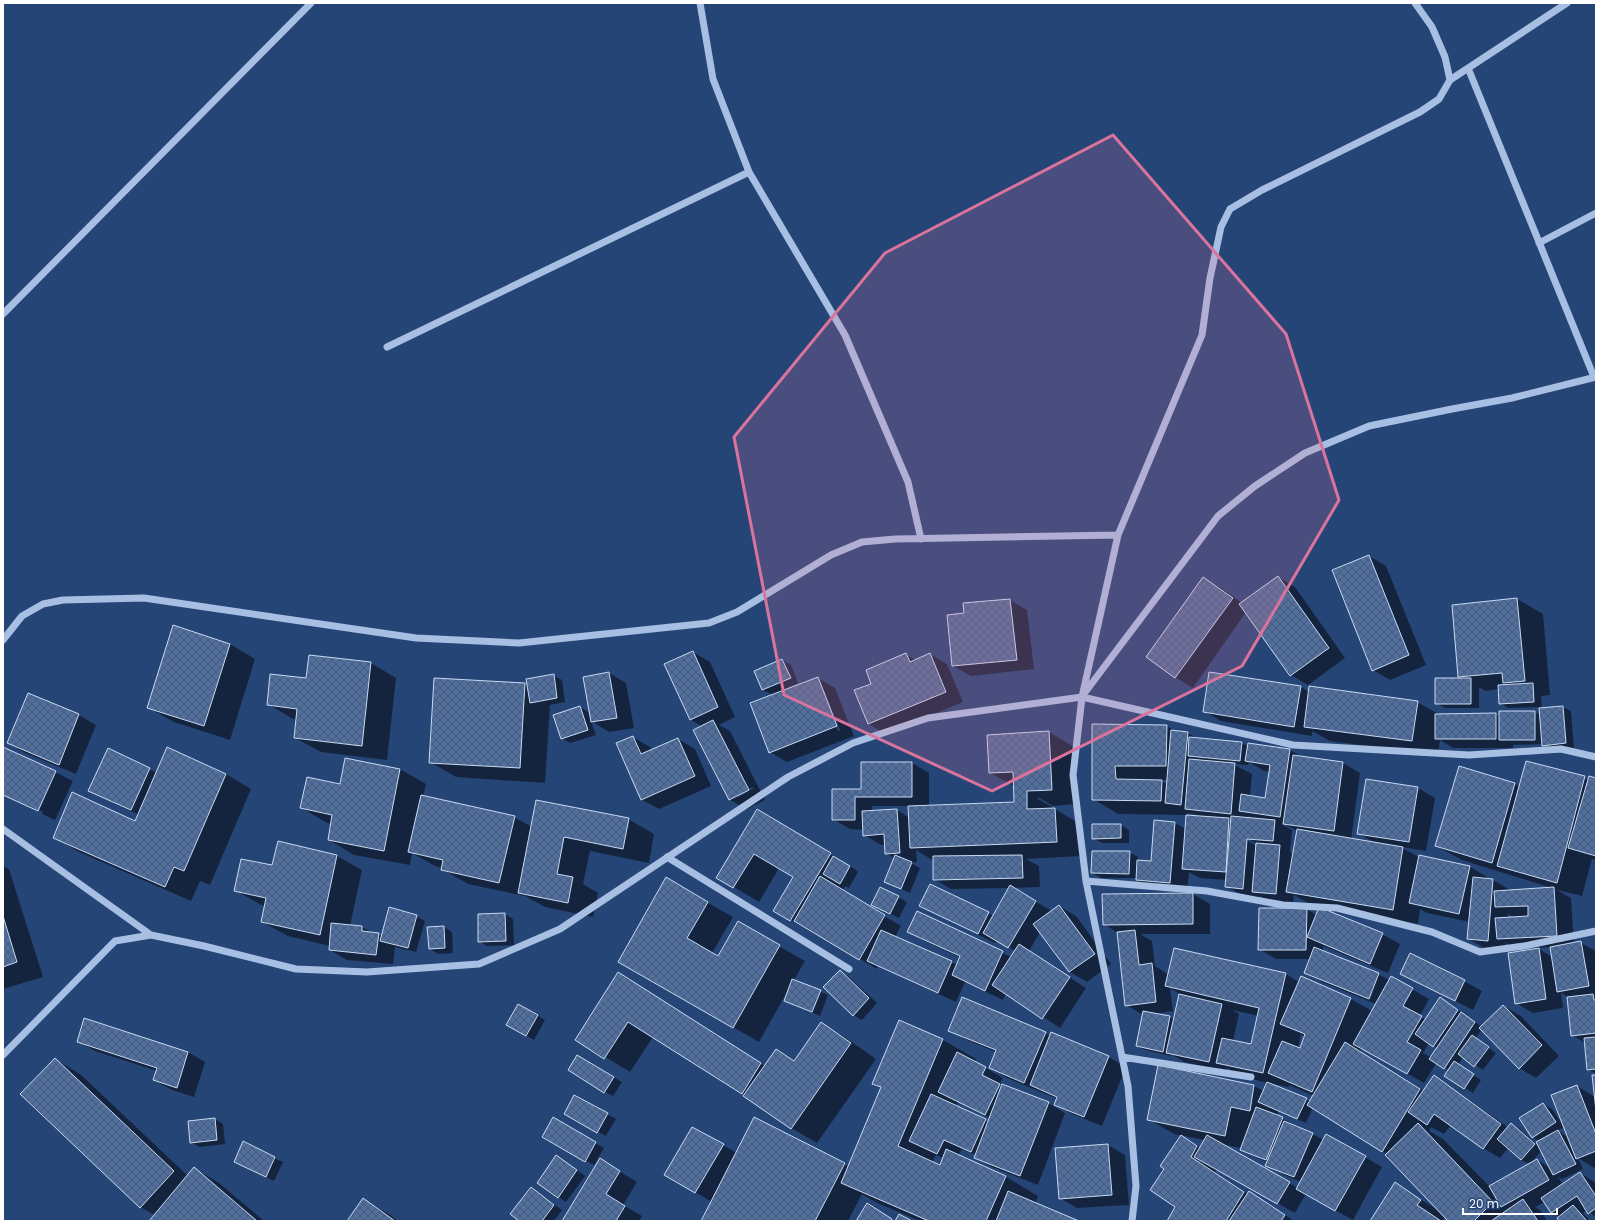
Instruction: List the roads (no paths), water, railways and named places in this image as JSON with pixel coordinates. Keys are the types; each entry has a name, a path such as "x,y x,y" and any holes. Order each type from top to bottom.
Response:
{"street":[{"path":"3,314 311,3"},
{"path":"700,3 713,79 748,172 844,335 908,482 921,539"},
{"path":"1415,3 1432,27 1445,57 1450,80"},
{"path":"1132,1221 1136,1186 1128,1086 1086,881 1073,775 1082,697 1118,535 1202,335 1210,278 1221,226 1230,209 1262,190 1420,112 1439,99 1450,80 1567,3"},
{"path":"1082,697 1218,516 1255,486 1305,453 1369,426 1512,398 1595,377 1468,68"},
{"path":"387,347 748,172"},
{"path":"1539,243 1596,213"},
{"path":"3,640 22,616 43,604 63,600 144,598 416,638 519,643 709,623 737,612 830,555 862,542 895,539 1118,535"},
{"path":"3,1055 115,940 151,934 296,969 367,972 479,964 560,929 788,777 853,743 928,718 1082,697 1293,745 1469,755 1561,749 1596,756"},
{"path":"3,829 151,934"},
{"path":"667,857 849,969"},
{"path":"1086,881 1207,890 1283,905 1337,908 1432,932 1480,952 1524,946 1596,930"},
{"path":"1122,1057 1251,1077"}]}
